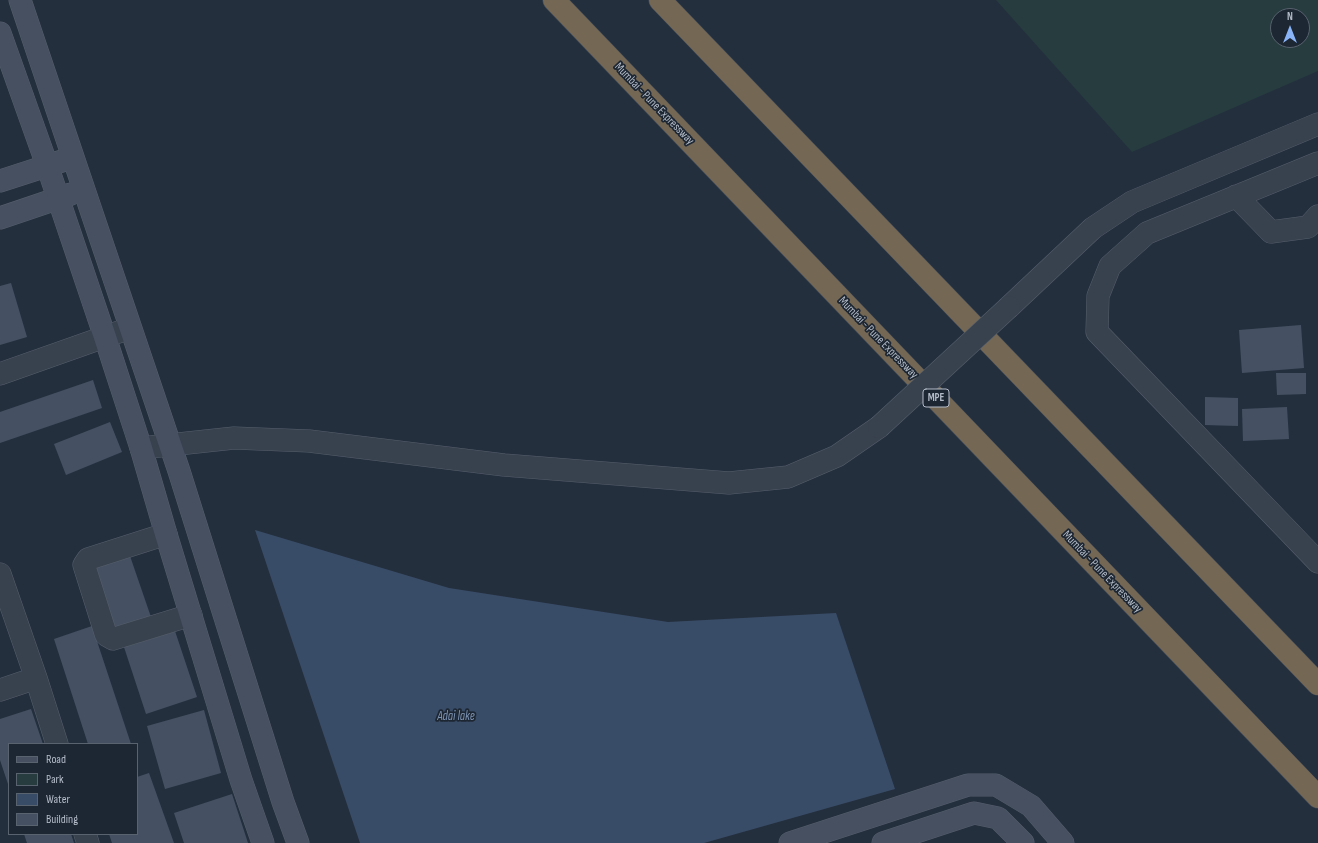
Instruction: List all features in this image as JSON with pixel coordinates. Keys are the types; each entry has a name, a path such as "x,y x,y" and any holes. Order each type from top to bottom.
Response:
{"highway":[{"name":"Mumbai - Pune Expressway","path":"554,0 1318,797"},
{"path":"660,0 1318,684"}],"main road":[{"path":"20,0 179,471 283,802 298,843"},
{"path":"0,33 47,165 105,337 141,448 241,780 263,843"},
{"path":"0,181 73,158"},
{"path":"0,218 83,189"},
{"path":"790,843 968,785 996,785 1031,806 1063,843"},
{"path":"883,843 974,812 998,818 1023,843"}],"street":[{"path":"141,448 234,438 309,441 504,465 730,483 788,476 837,456 879,427 1093,228 1132,202 1318,124"},
{"path":"1318,163 1147,233 1110,266 1098,296 1097,332 1318,562"},
{"path":"1236,196 1271,232 1308,227 1318,216"},
{"path":"0,374 130,328"},
{"path":"166,534 88,560 84,565 106,636 113,639 191,615"},
{"path":"0,574 57,743"},
{"path":"0,690 36,678"}],"green space":[{"path":"996,0 1318,0 1318,71 1132,152"}],"water":[{"name":"Adai lake","path":"255,530 449,588 668,622 836,613 895,789 704,843 360,843"}],"building":[{"path":"11,283 27,337 0,345 0,286"},
{"path":"1301,325 1304,368 1242,373 1239,330"},
{"path":"1276,373 1306,373 1306,394 1277,395"},
{"path":"93,380 102,408 0,443 0,412"},
{"path":"1205,397 1238,398 1238,426 1205,425"},
{"path":"1287,407 1289,439 1243,441 1242,409"},
{"path":"110,422 122,452 66,475 54,444"},
{"path":"130,556 152,620 113,633 91,569"},
{"path":"92,626 131,743 88,743 54,639"},
{"path":"174,628 197,697 146,714 123,644"},
{"path":"31,709 43,743 8,743 8,784 0,760 0,719"},
{"path":"204,710 221,773 165,789 147,726"},
{"path":"149,773 174,843 112,843 109,835 138,835 138,777"},
{"path":"232,794 248,843 184,843 174,813"},
{"path":"24,835 71,835 74,843 27,843"}]}
